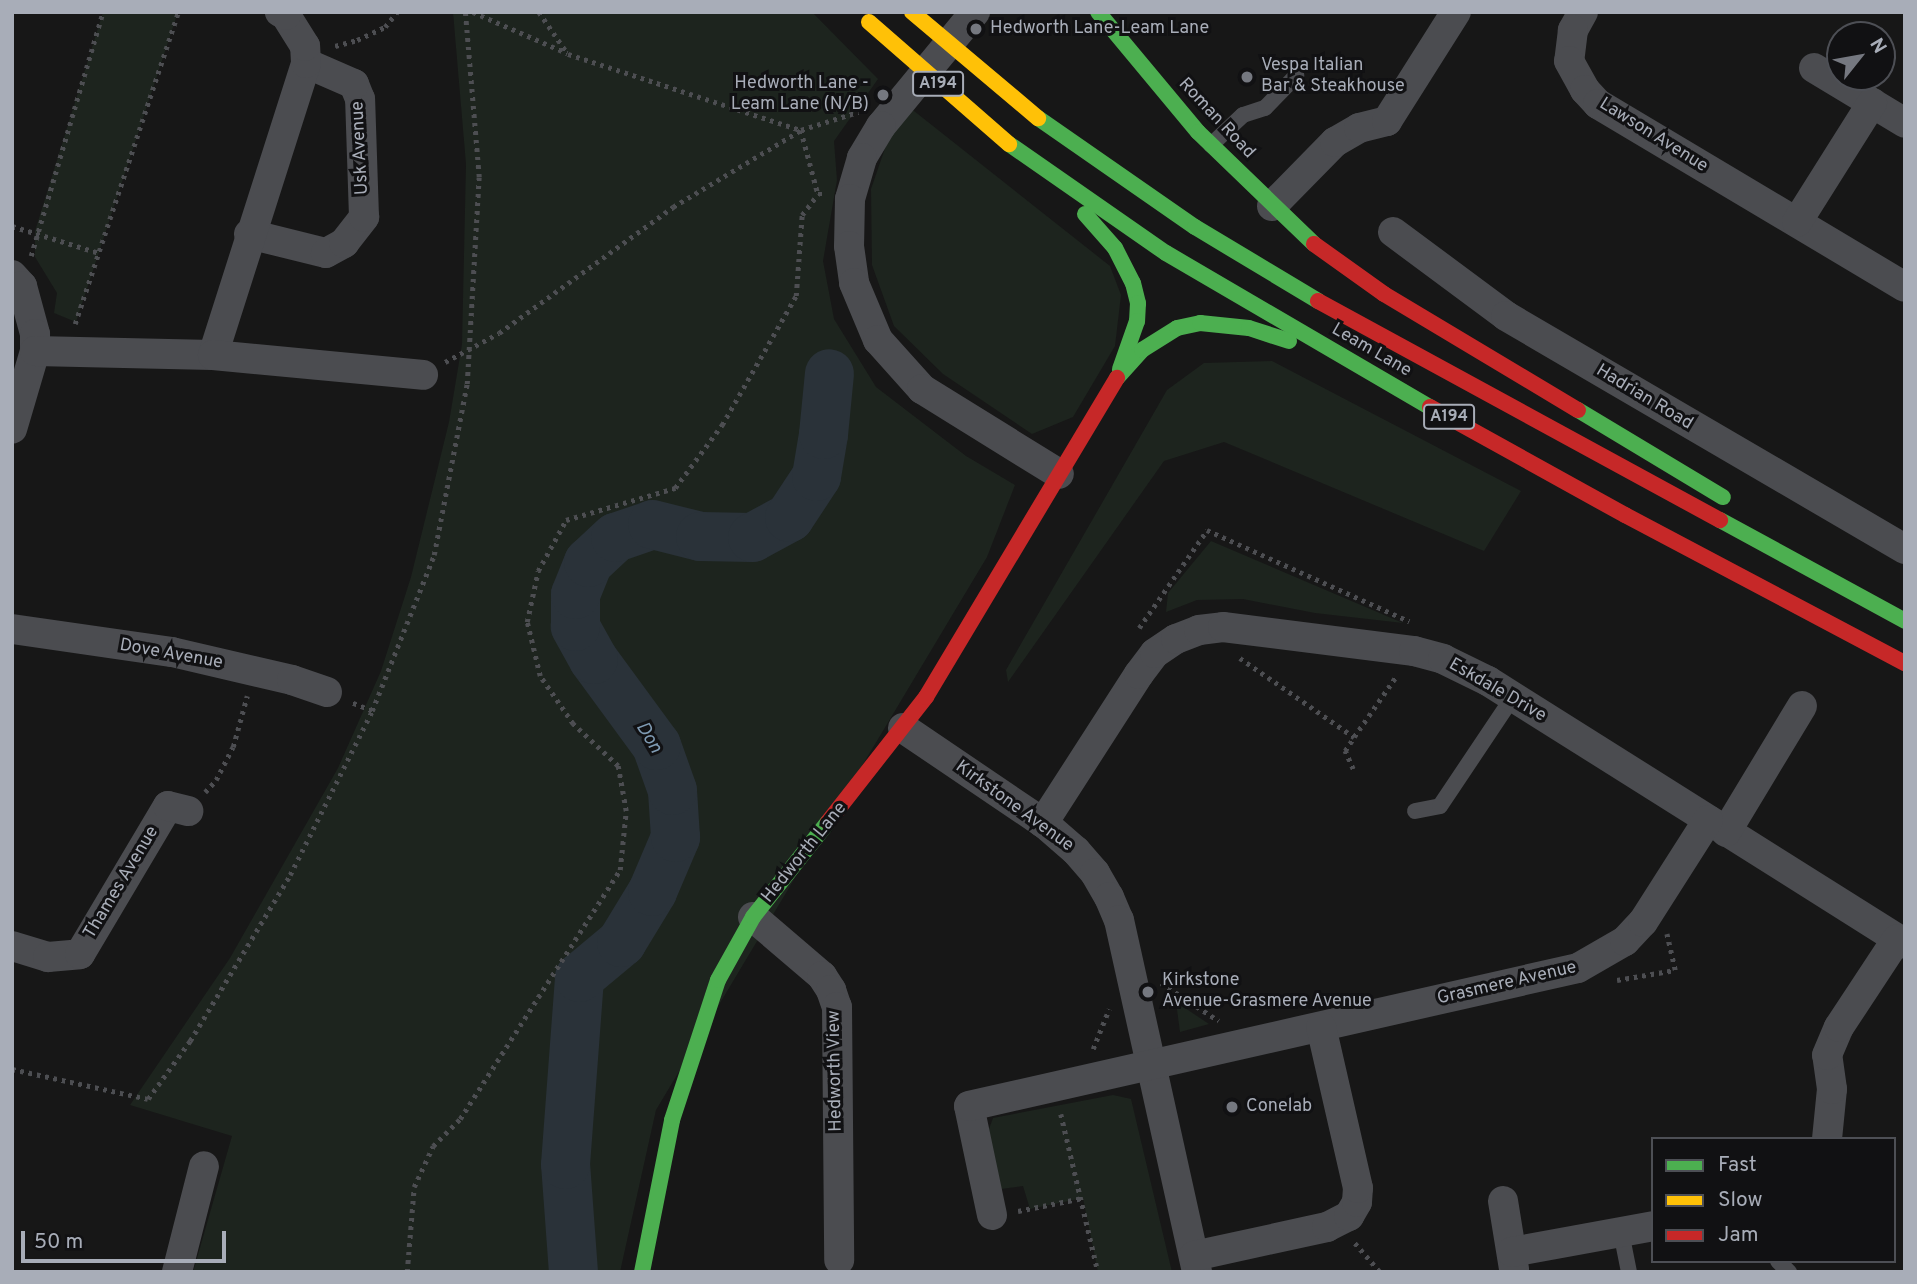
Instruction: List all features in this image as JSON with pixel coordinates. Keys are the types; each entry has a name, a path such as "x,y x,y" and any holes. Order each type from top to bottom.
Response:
{"main road":[{"name":"Leam Lane","path":"912,12 1038,118 1195,227 1325,305 1905,621"},
{"name":"Roman Road","path":"1098,12 1211,145 1314,244 1384,294 1570,403 1742,510"},
{"name":"Leam Lane","path":"864,17 1009,144 1166,253 1347,361 1625,515 1905,663"},
{"name":"A194","path":"1046,170 1115,248 1133,283 1138,303 1137,321 1117,378"},
{"name":"A194","path":"1117,378 1158,338 1177,328 1200,323 1249,328 1347,361"},
{"name":"Hedworth Lane","path":"642,1272 673,1120 718,980 753,917 926,697 1117,378"},
{"path":"1777,532 1905,615"}],"street":[{"path":"975,12 881,126 862,158 850,199 849,246 854,283 878,340 922,389 1059,474"},
{"path":"1272,206 1335,142 1359,128 1387,121 1456,12"},
{"name":"Lawson Avenue","path":"1583,12 1573,30 1569,61 1591,97 1905,287"},
{"path":"213,355 249,234 306,63 305,46 289,23"},
{"name":"Usk Avenue","path":"249,234 326,253 344,243 364,217 360,100 354,83 306,63"},
{"path":"1814,68 1905,123"},
{"path":"1797,222 1872,103"},
{"name":"Hadrian Road","path":"1393,232 1506,316 1905,549"},
{"path":"12,429 35,351 35,334 17,281"},
{"path":"35,351 213,355 424,373"},
{"name":"Eskdale Drive","path":"1043,823 1155,653 1175,639 1199,630 1249,628 1414,651 1467,669 1901,941"},
{"name":"Dove Avenue","path":"12,629 172,652 327,692"},
{"name":"Grasmere Avenue","path":"1151,1063 1578,968 1602,957 1625,941 1643,922 1717,826 1802,706"},
{"name":"Kirkstone Avenue","path":"903,728 1043,823 1076,851 1095,873 1119,920 1195,1264"},
{"name":"Thames Avenue","path":"12,946 48,957 80,954 168,806 188,811"},
{"name":"Hedworth View","path":"753,917 822,976 836,1007 839,1260"},
{"path":"1828,1137 1832,1089 1827,1055 1839,1027 1901,941"},
{"path":"1195,1264 1339,1224 1349,1216 1357,1202 1358,1188 1321,1027"},
{"path":"992,1215 969,1106 1151,1063"},
{"path":"177,1272 204,1166"},
{"path":"1503,1201 1513,1261 1651,1226"}],"lane":[{"path":"1211,145 1243,115 1265,108 1296,76"},
{"path":"1415,811 1440,806 1513,697"},
{"path":"1621,1233 1629,1272"}],"path":[{"path":"17,281 38,232 103,12"},
{"path":"66,352 178,12"},
{"path":"289,23 335,46 385,27 397,12"},
{"path":"473,12 568,54 800,130"},
{"path":"539,12 568,54"},
{"path":"424,373 499,333 673,207 800,130 863,110"},
{"path":"800,130 818,194"},
{"path":"818,194 850,199"},
{"path":"407,1272 414,1187 433,1146 460,1119 620,870 626,811 618,766 573,724 540,676 527,622 538,571 566,520 675,488 722,425 796,296 802,215 818,194"},
{"path":"12,226 99,253"},
{"path":"1138,629 1207,530 1421,626 1443,659"},
{"path":"1199,630 1354,737"},
{"path":"1353,769 1345,751 1414,651"},
{"path":"188,811 216,780 233,747 254,671"},
{"path":"12,1069 148,1099 190,1041 290,875 372,711 327,692"},
{"path":"1098,1272 1083,1198 1067,1083 1129,962 1252,1042"},
{"path":"992,1215 1083,1198"},
{"path":"1339,1224 1380,1272"}],"shaded area":[{"path":"103,12 178,12 76,322 54,313 57,293 35,257 35,231"},
{"path":"453,12 812,12 878,79 834,141 837,180 823,261 834,319 876,387 966,456 1015,485 987,557 656,1110 620,1272 193,1272 232,1136 130,1105 230,958 338,768 381,671 411,577 449,422 462,344 466,164"},
{"path":"909,107 1110,266 1121,295 1115,346 1073,417 1032,434 943,374 894,326 872,265 871,189 891,131"},
{"path":"1272,361 1521,491 1484,551 1224,442 1164,461 1008,682 1006,670 1167,390 1204,363"},
{"path":"1211,541 1403,623 1315,613 1243,599 1197,600 1166,612 1168,593"},
{"path":"1176,1002 1209,1024 1180,1032"},
{"path":"1113,1095 1131,1099 1172,1272 1098,1272 1083,1198 1030,1209 1023,1186 1001,1189 986,1137 993,1118"}],"waterway":[{"name":"Don","path":"573,1272 565,1164 579,977 621,942 652,891 675,837 672,790 656,745 593,659 575,626 575,594 588,562 615,537 652,524 700,536 752,537 789,517 816,476 829,373"}],"traffic: fast":[{"path":"1098,12 1198,132 1314,244"},
{"path":"1038,118 1195,227 1318,301"},
{"path":"1009,144 1166,253 1430,407"},
{"path":"1085,214 1115,248 1133,283 1138,303 1137,321 1120,369"},
{"path":"1117,378 1142,350 1177,328 1200,323 1249,328 1289,341"},
{"path":"1578,410 1723,497"},
{"path":"1720,520 1905,621"},
{"path":"642,1272 672,1120 718,980 753,917 828,822"}],"traffic: jam":[{"path":"1314,244 1384,294 1578,410"},
{"path":"1318,301 1720,520"},
{"path":"828,822 926,697 1117,378"},
{"path":"1430,407 1625,515 1905,663"}],"traffic: slow":[{"path":"912,12 1038,118"},
{"path":"869,22 1009,144"}],"place":[{"name":"Hedworth Lane-Leam Lane","path":"976,29"},
{"name":"Vespa Italian Bar & Steakhouse","path":"1247,77"},
{"name":"Hedworth Lane - Leam Lane (N/B)","path":"883,95"},
{"name":"Kirkstone Avenue-Grasmere Avenue","path":"1148,992"},
{"name":"Conelab","path":"1232,1107"}]}
